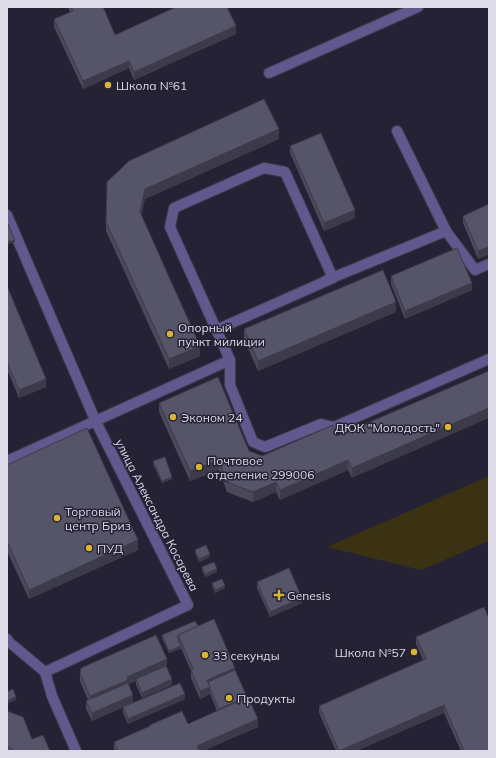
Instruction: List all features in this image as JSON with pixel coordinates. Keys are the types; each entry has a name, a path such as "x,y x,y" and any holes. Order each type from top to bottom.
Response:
{"street":[{"path":"269,73 418,7"},
{"path":"397,131 446,230 475,270 489,264"},
{"path":"330,279 285,172 264,168 174,208 170,227 230,360 230,385 253,442 265,448 321,424 334,427 489,359"},
{"name":"улица Александра Косарева","path":"7,215 96,422 188,605 45,672"},
{"path":"216,330 330,279 446,230"},
{"path":"7,461 230,360"},
{"path":"7,639 45,672 52,696 76,751"}],"shaded area":[{"path":"489,476 489,541 421,570 327,547"}],"building":[{"path":"71,7 103,7 115,35 176,7 227,7 236,26 134,72 129,61 83,81 54,19 73,11"},
{"path":"264,99 279,129 145,189 140,212 200,346 169,359 106,222 107,182 129,161"},
{"path":"321,133 355,210 324,223 290,146"},
{"path":"489,204 489,247 478,251 463,216"},
{"path":"7,224 15,240 7,242"},
{"path":"457,248 472,283 405,311 391,276"},
{"path":"383,270 396,302 258,361 244,329"},
{"path":"7,286 46,379 19,390 7,362"},
{"path":"489,371 489,408 352,468 348,460 280,490 276,482 253,492 227,482 219,460 190,471 159,403 218,377 249,451 262,456 333,425 337,436"},
{"path":"87,428 138,540 29,590 7,541 7,465"},
{"path":"165,457 172,477 162,481 153,461"},
{"path":"206,545 210,554 199,559 195,550"},
{"path":"214,562 217,569 205,574 202,567"},
{"name":"Genesis","path":"289,568 302,598 270,612 257,582"},
{"path":"222,579 225,586 215,590 212,583"},
{"path":"484,607 489,619 489,751 464,751 444,705 339,751 319,706 426,659 416,637"},
{"name":"33 секунды","path":"214,619 235,668 207,680 210,687 200,691 191,670 193,669 178,635"},
{"path":"195,621 198,626 178,635 178,640 181,646 169,651 162,635"},
{"path":"156,635 167,659 127,677 128,680 90,696 80,673 81,668"},
{"path":"166,666 172,679 142,693 136,679"},
{"name":"Продукты","path":"235,670 247,697 219,709 208,682"},
{"path":"128,683 133,695 92,713 86,701"},
{"path":"180,683 185,694 128,719 123,707"},
{"path":"13,689 16,697 7,701 7,692"},
{"path":"248,697 258,719 197,746 198,751 118,751 114,742 182,711 188,724"},
{"path":"7,711 23,717 32,739 43,735 50,751 13,751 11,748 7,747"}],"place":[{"name":"Школа №61","path":"108,85"},
{"name":"Опорный пункт милиции","path":"170,334"},
{"name":"Эконом 24","path":"173,417"},
{"name":"ДЮК \"Молодость\"","path":"448,427"},
{"name":"Почтовое отделение 299006","path":"199,467"},
{"name":"Торговый центр Бриз","path":"57,518"},
{"name":"ПУД","path":"89,548"},
{"name":"Genesis","path":"279,595"},
{"name":"Школа №57","path":"414,652"},
{"name":"33 секунды","path":"205,655"},
{"name":"Продукты","path":"229,698"}]}
